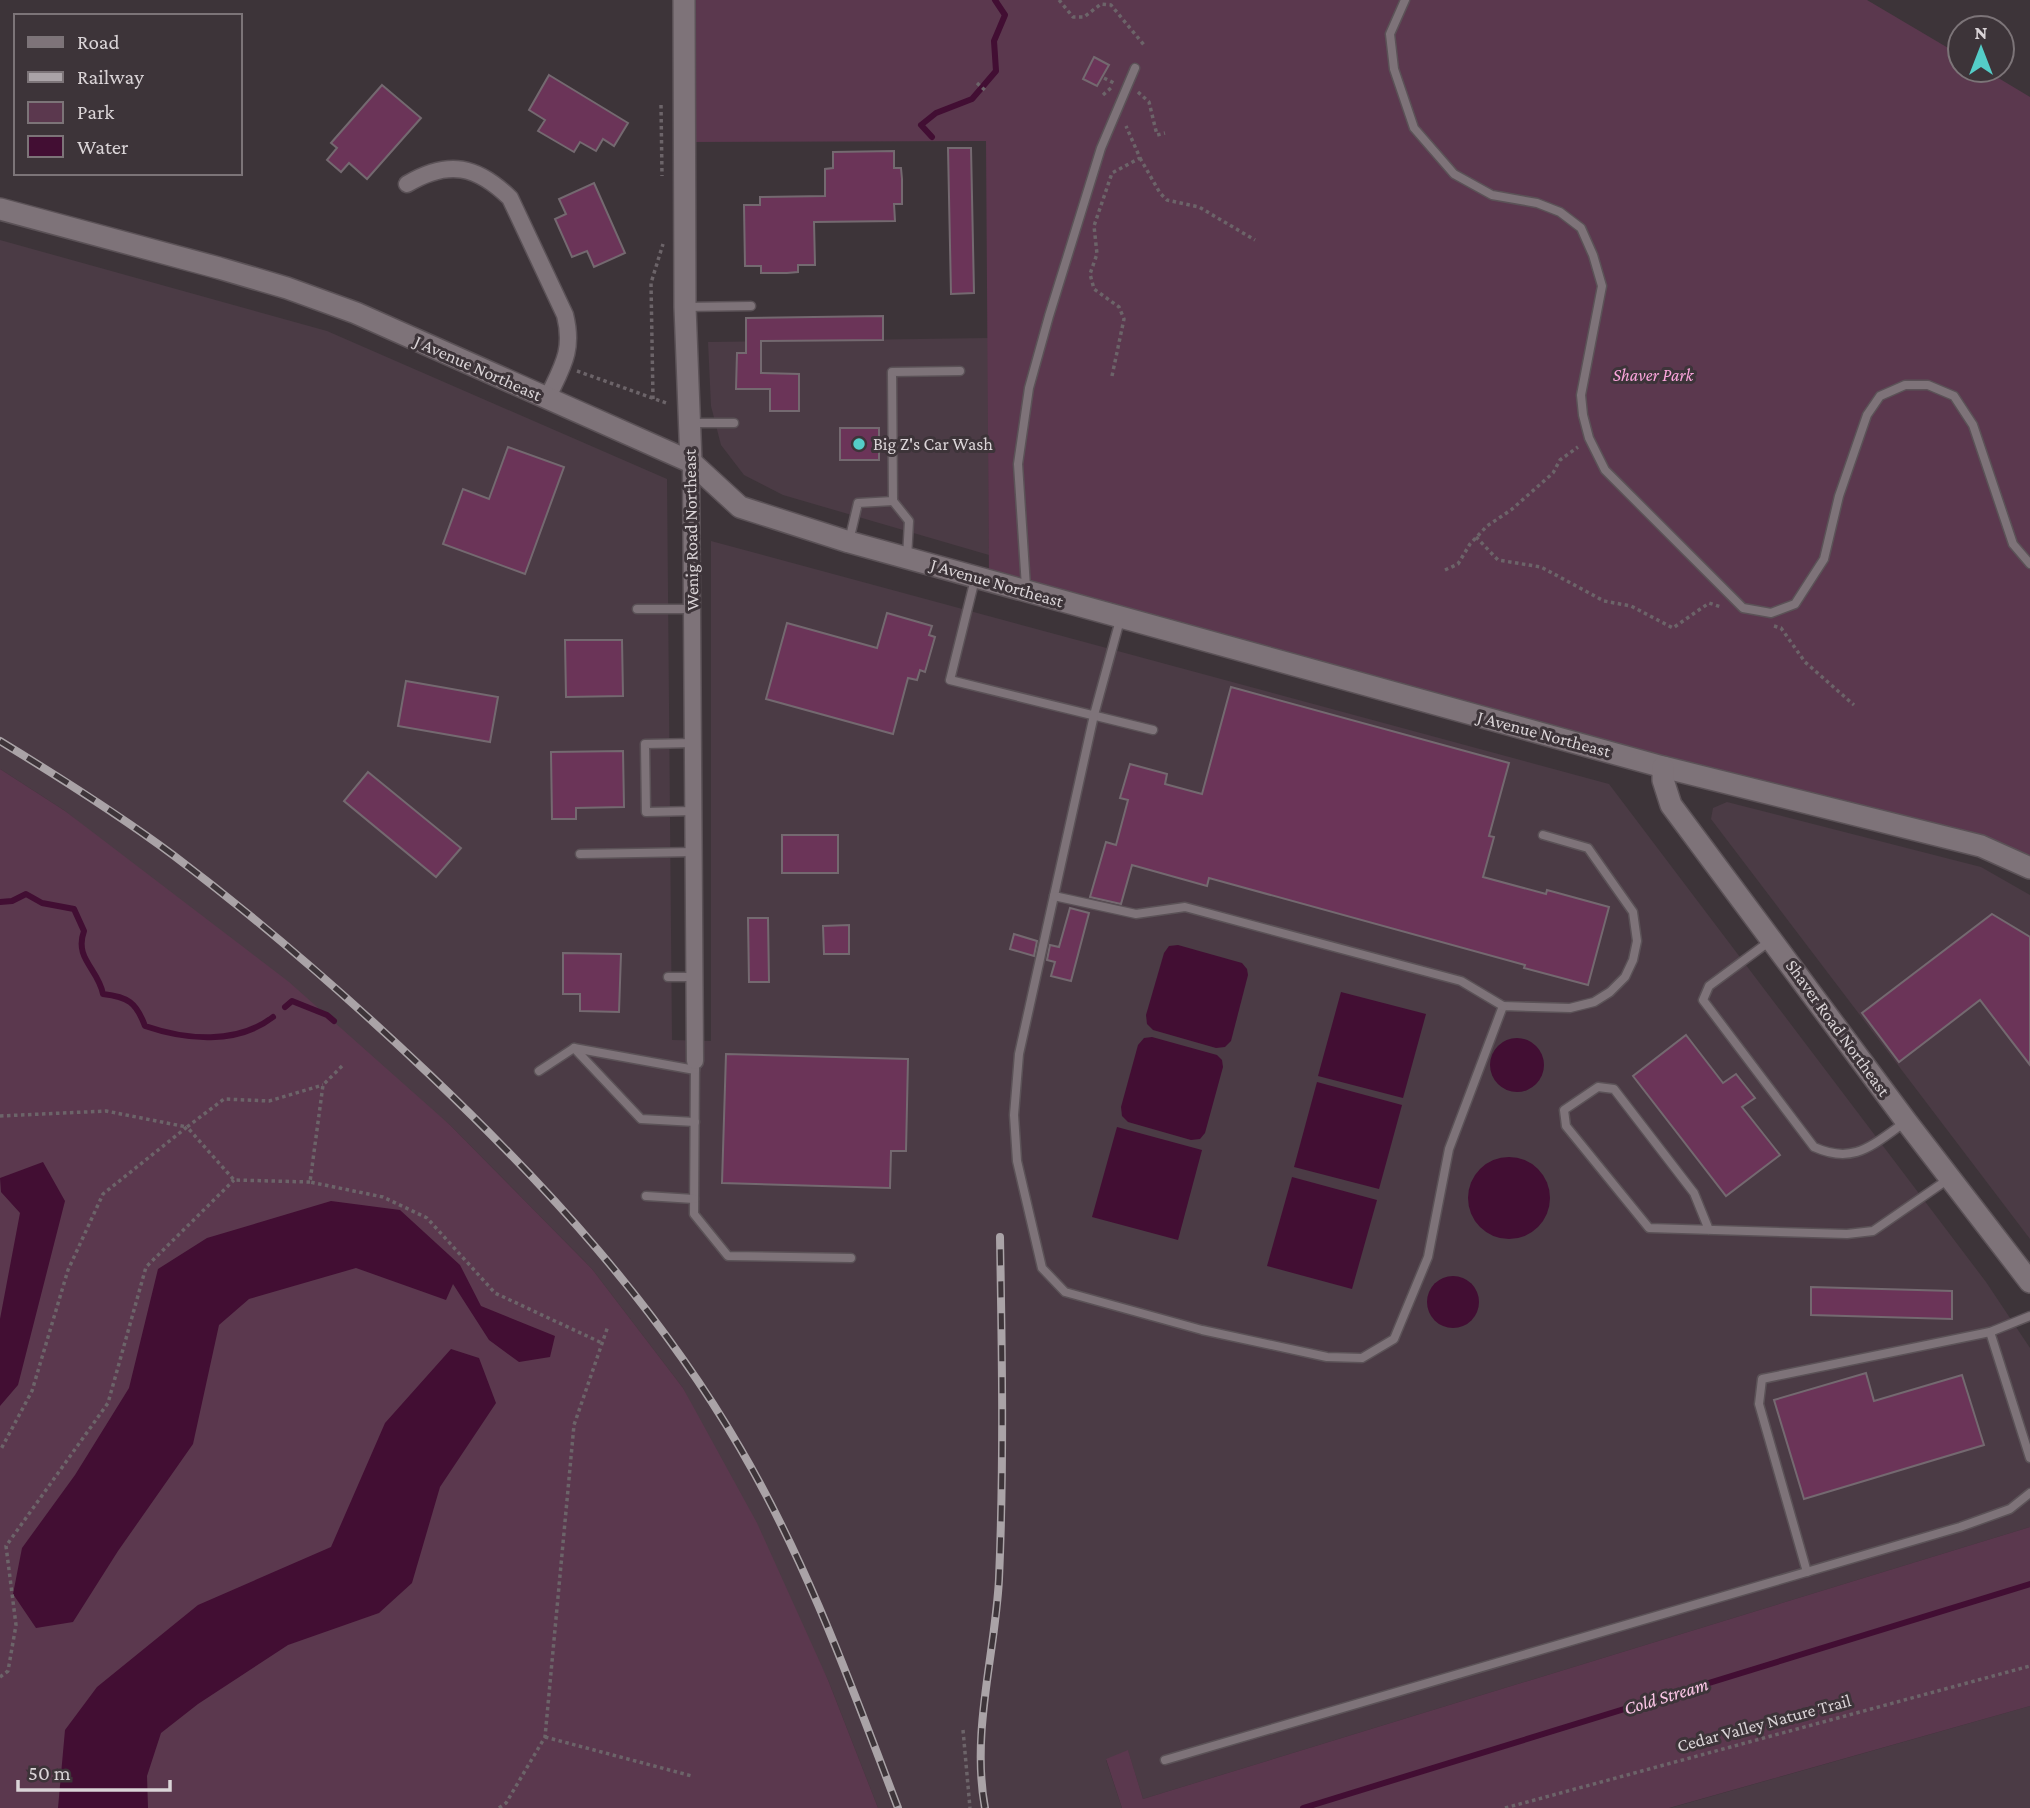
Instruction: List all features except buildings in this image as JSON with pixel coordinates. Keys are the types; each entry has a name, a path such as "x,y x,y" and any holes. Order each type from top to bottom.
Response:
{"street":[{"name":"Wenig Road Northeast","path":"684,0 685,307 691,462 695,1065"},
{"path":"407,184 441,169 460,169 479,173 496,184 510,198 565,315 569,331 569,348 547,399"},
{"name":"J Avenue Northeast","path":"0,209 219,268 287,288 356,313 691,462 740,507 849,542 1663,766 1981,846 2030,868"},
{"name":"Shaver Road Northeast","path":"1663,766 1663,780 1671,805 1906,1121 2030,1282"}],"lane":[{"path":"1405,0 1390,34 1394,69 1414,128 1454,174 1492,195 1537,203 1560,212 1581,228 1602,286 1581,396 1589,438 1605,470 1744,608 1771,613 1795,604 1824,559 1839,496 1867,415 1880,396 1905,385 1928,385 1954,396 1973,425 2013,544 2030,564"},
{"path":"1026,590 1018,464 1029,388 1101,148 1135,68"},
{"path":"685,307 751,306"},
{"path":"907,558 909,521 893,501 892,372 960,371"},
{"path":"688,423 734,423"},
{"path":"849,542 858,503 893,501"},
{"path":"975,576 950,680 1153,730"},
{"path":"637,609 692,609"},
{"path":"1121,617 1094,715 1019,1054 1014,1115 1017,1161 1042,1268 1065,1292 1202,1330 1327,1357 1362,1358 1394,1339 1428,1257 1449,1149 1503,1006"},
{"path":"693,743 645,744 646,812 694,811"},
{"path":"1054,896 1136,914 1185,907 1461,981 1503,1006 1570,1008 1594,1002 1610,992 1625,977 1637,942 1633,912 1588,848 1543,835"},
{"path":"580,854 694,852"},
{"path":"1772,939 1709,986 1703,1000 1814,1147 1830,1154 1853,1155 1906,1121"},
{"path":"668,977 694,977"},
{"path":"574,1048 640,1119 695,1122"},
{"path":"539,1071 574,1048 695,1065 694,1214 728,1256 851,1258"},
{"path":"1709,1230 1694,1193 1614,1089 1598,1087 1564,1110 1566,1126 1649,1228 1709,1230 1847,1234 1873,1231 1950,1178"},
{"path":"646,1196 694,1199"},
{"path":"1807,1572 1759,1404 1762,1379 1990,1332 2030,1316"},
{"path":"1990,1332 2030,1458"},
{"path":"1165,1760 1997,1514 2010,1509 2030,1493"}],"path":[{"path":"1059,0 1073,17 1084,17 1101,4 1111,5 1144,45"},
{"path":"977,83 987,92"},
{"path":"1126,88 1141,92 1149,102 1157,135 1165,133"},
{"path":"1136,103 1141,92"},
{"path":"661,105 662,188"},
{"path":"1126,124 1140,158 1167,200 1199,207 1255,240"},
{"path":"1112,376 1124,319 1119,307 1094,289 1090,274 1097,254 1094,226 1112,173 1140,158"},
{"path":"653,398 651,282 663,244"},
{"path":"562,366 671,405"},
{"path":"1446,570 1458,564 1476,537 1553,473 1560,460 1589,438"},
{"path":"1476,537 1498,559 1541,567 1604,601 1631,606 1672,628 1709,603 1733,611"},
{"path":"1769,624 1781,628 1805,662 1854,705"},
{"path":"0,1451 32,1391 68,1270 103,1195 224,1099 269,1101 323,1085 342,1066"},
{"path":"310,1182 323,1085"},
{"path":"0,1116 106,1111 187,1127 234,1180"},
{"path":"0,1677 8,1671 16,1625 5,1546 108,1403 146,1267 234,1180 310,1182 383,1197 427,1218 495,1293 602,1343"},
{"path":"499,1808 506,1803 545,1737 574,1425 608,1326"},
{"name":"Cedar Valley Nature Trail","path":"1505,1808 2030,1666"},
{"path":"963,1730 970,1808"},
{"path":"545,1737 692,1776"}],"shaded area":[{"path":"0,240 327,331 667,479 672,1040 711,1041 711,541 1609,784 1986,1282 2030,1348 2030,1527 1143,1799 1128,1751 1106,1760 1122,1808 878,1808 828,1680 683,1388 592,1269 450,1125 65,811 0,769"},
{"path":"988,338 989,555 783,495 744,475 721,445 711,406 708,342"},
{"path":"1727,802 1981,867 2030,895 2030,1239 1711,819 1713,808"},
{"path":"2030,1706 2030,1808 1670,1808"}],"green space":[{"name":"Shaver Park","path":"684,0 1867,0 1946,47 1946,84 2008,84 2030,97 2030,868 989,580 986,141 686,142"},
{"path":"0,769 65,811 289,982 450,1125 592,1269 683,1388 757,1523 828,1680 878,1808 0,1808"},
{"path":"2030,1527 2030,1706 1669,1808 1122,1808 1106,1759 1128,1750 1143,1799"}],"water":[{"path":"1178,945 1242,963 1247,969 1248,975 1231,1041 1225,1047 1216,1048 1153,1030 1147,1024 1146,1015 1164,953 1169,946"},
{"path":"1341,992 1426,1014 1403,1098 1318,1076"},
{"path":"1152,1037 1217,1055 1222,1060 1223,1067 1205,1133 1200,1139 1191,1140 1128,1122 1122,1116 1121,1107 1138,1045 1144,1038"},
{"path":"1522,1038 1532,1042 1540,1050 1544,1065 1540,1080 1532,1088 1512,1092 1502,1088 1494,1080 1490,1060 1494,1050 1502,1042"},
{"path":"1317,1082 1402,1105 1379,1189 1294,1167"},
{"path":"1117,1127 1202,1150 1178,1240 1092,1217"},
{"path":"1509,1157 1525,1160 1538,1169 1547,1182 1550,1198 1547,1214 1538,1227 1525,1236 1509,1239 1493,1236 1480,1227 1471,1214 1468,1198 1471,1182 1480,1169 1493,1160"},
{"path":"43,1162 65,1201 18,1385 0,1406 0,1319 20,1213 1,1192 0,1178"},
{"path":"1292,1177 1377,1200 1352,1289 1267,1266"},
{"path":"331,1201 400,1210 460,1265 481,1306 555,1336 550,1357 519,1362 489,1340 453,1284 446,1300 356,1268 249,1299 219,1325 193,1444 118,1551 73,1622 36,1628 13,1594 22,1548 75,1475 129,1388 158,1269 207,1238"},
{"path":"1453,1276 1463,1278 1471,1284 1477,1292 1477,1312 1471,1320 1463,1326 1453,1328 1443,1326 1435,1320 1429,1312 1427,1302 1429,1292 1435,1284 1443,1278"},
{"path":"451,1349 479,1358 496,1403 440,1487 412,1583 379,1613 288,1645 198,1704 161,1733 147,1776 148,1808 58,1808 65,1730 97,1687 198,1605 331,1547 385,1423"}],"waterway":[{"path":"932,137 921,125 936,113 972,99 996,71 994,41 1005,15 995,0"},
{"path":"0,902 12,901 26,894 42,903 74,909 84,931 84,956 97,977 103,994 130,1002 145,1026 194,1037 227,1036 259,1026 273,1017"},
{"path":"285,1007 292,1001 327,1015 334,1021"},
{"name":"Cold Stream","path":"1303,1808 2030,1584"}],"railway":[{"path":"0,741 152,840 240,907 304,961 473,1116 558,1204 598,1250 637,1297 708,1396 764,1491 827,1625 898,1808"},
{"path":"985,1808 981,1779 982,1722 997,1608 1001,1536 1000,1237"}],"place":[{"name":"Big Z's Car Wash","path":"859,444"}]}
